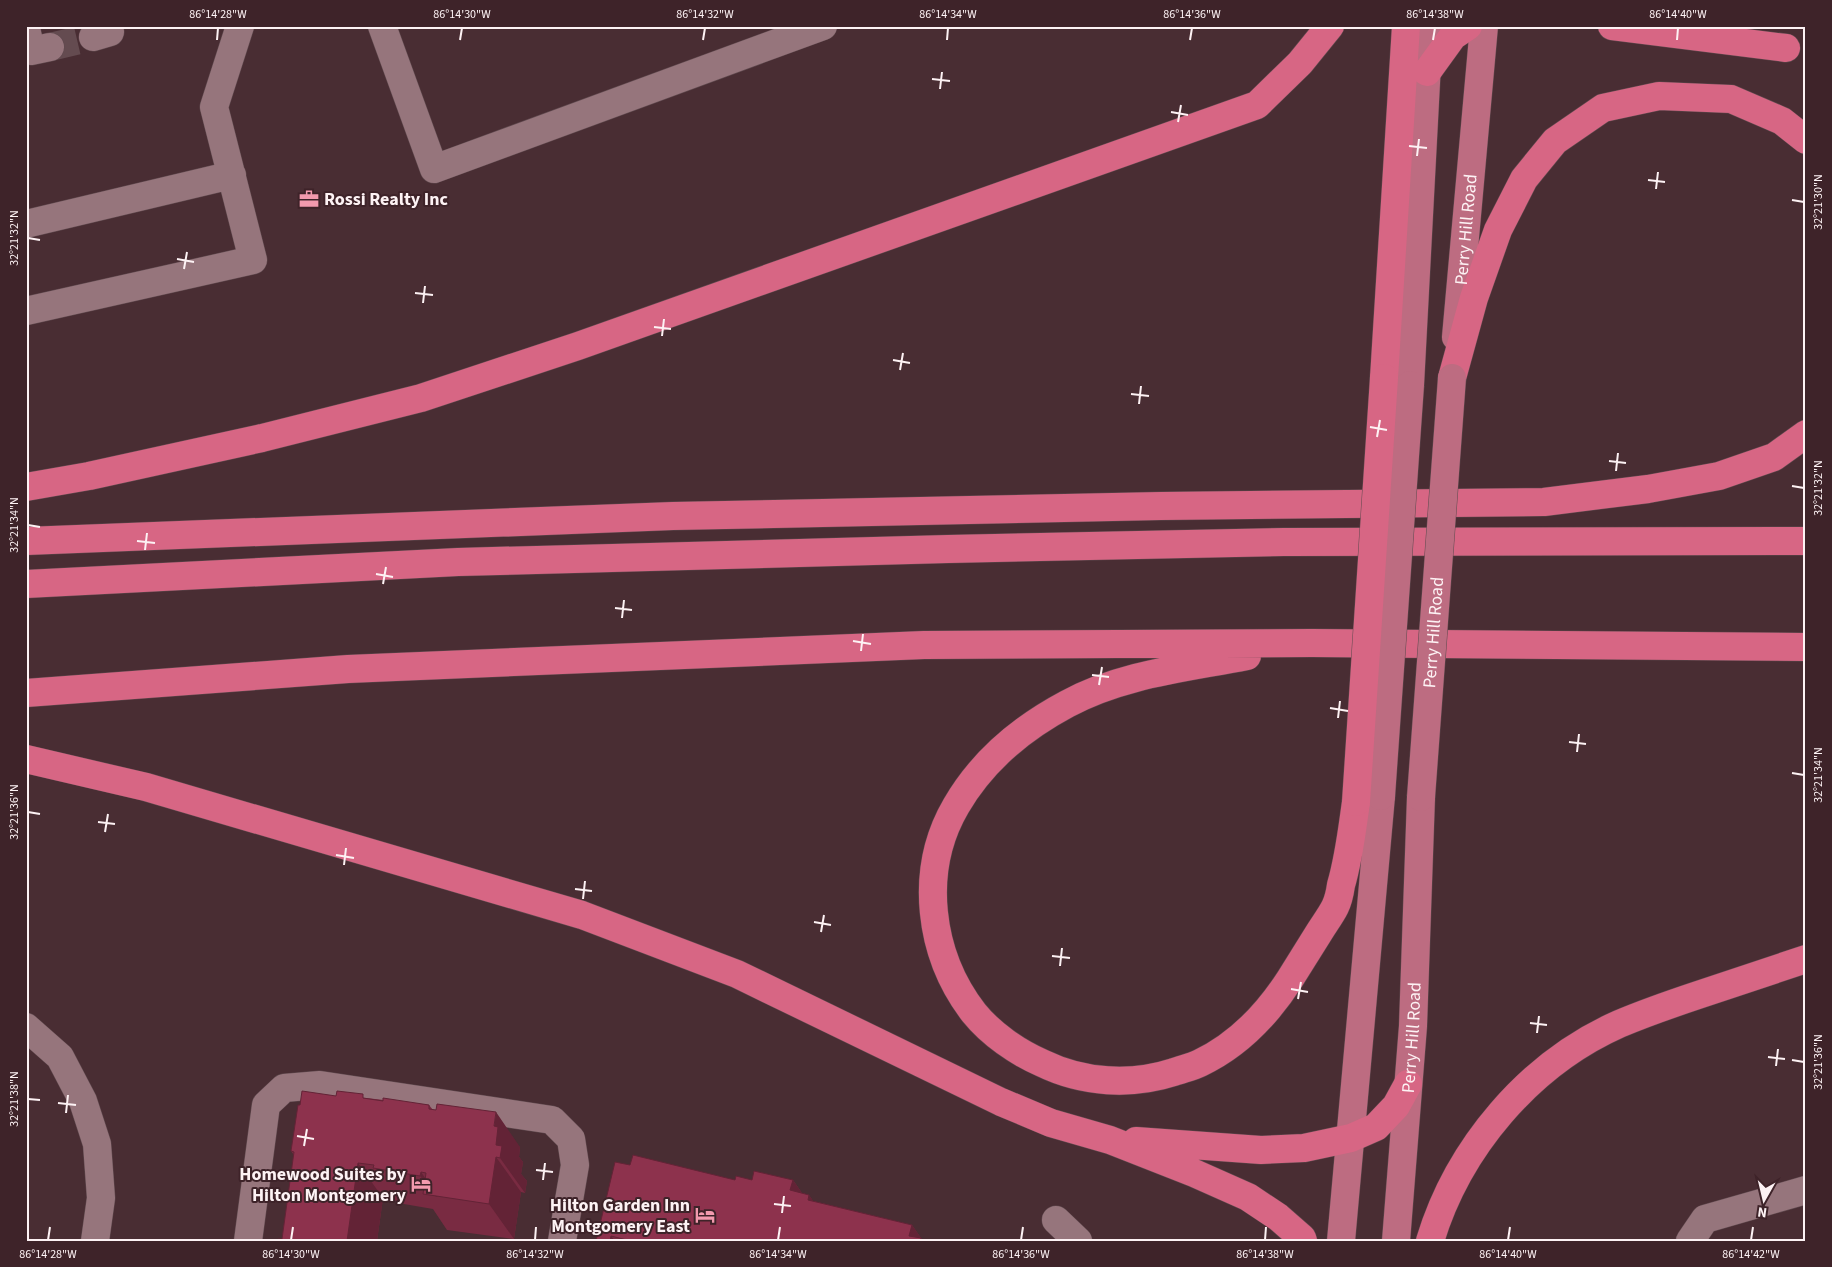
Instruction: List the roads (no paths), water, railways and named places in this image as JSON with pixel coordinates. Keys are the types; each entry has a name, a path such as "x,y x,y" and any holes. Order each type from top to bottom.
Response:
{"highway":[{"path":"26,488 262,438 421,398 588,343 1257,105 1300,63 1330,26"},
{"path":"1312,643 1133,678 1093,692 1068,703 1012,740 990,760 970,783 947,823 936,858 932,890 936,932 950,973 974,1013 985,1025 1023,1054 1057,1071 1088,1078 1120,1082 1157,1078 1199,1064 1214,1056 1247,1031 1275,1002 1336,906 1349,856 1369,799 1384,378 1406,26"},
{"path":"1426,72 1453,36 1468,26"},
{"path":"1612,26 1796,53"},
{"path":"1726,26 1796,53"},
{"path":"1452,378 1474,298 1498,230 1524,180 1555,141 1603,108 1659,96 1731,99 1782,121 1806,140"},
{"path":"26,541 672,516 1151,506 1544,502 1719,476 1774,457 1806,434"},
{"path":"26,584 458,562 958,548 1284,542 1806,541"},
{"path":"26,693 348,669 914,646 1312,643 1806,647"},
{"path":"26,759 146,787 582,915 738,974 1000,1102 1052,1124 1110,1140 1194,1173 1248,1197 1278,1217 1303,1241"},
{"path":"1430,1241 1436,1220 1451,1186 1467,1158 1486,1131 1529,1085 1562,1058 1618,1024 1648,1012 1806,959"},
{"path":"1110,1140 1261,1150 1304,1148 1351,1138 1376,1127 1396,1106 1408,1084"}],"main road":[{"path":"1342,1241 1351,1138 1369,799 1410,385 1429,26"},
{"name":"Perry Hill Road","path":"1396,1241 1412,1026 1421,797 1452,378 1484,26"}],"lane":[{"path":"26,311 253,260 214,107 240,26"},
{"path":"382,26 434,169 823,26"},
{"path":"26,28 31,51 50,47"},
{"path":"26,224 232,175"},
{"path":"26,1027 60,1057 83,1101 97,1144 101,1198 95,1241"},
{"path":"248,1241 266,1105 284,1088 320,1085 552,1120 570,1139 575,1166 562,1241"},
{"path":"1690,1241 1705,1219 1806,1190"},
{"path":"1055,1241 1056,1220 1078,1241"}],"tunnel":[{"path":"50,47 93,37"}],"place":[{"name":"Rossi Realty Inc","path":"309,199"},
{"name":"Homewood Suites by Hilton Montgomery","path":"421,1184"},
{"name":"Hilton Garden Inn Montgomery East","path":"705,1215"}]}
